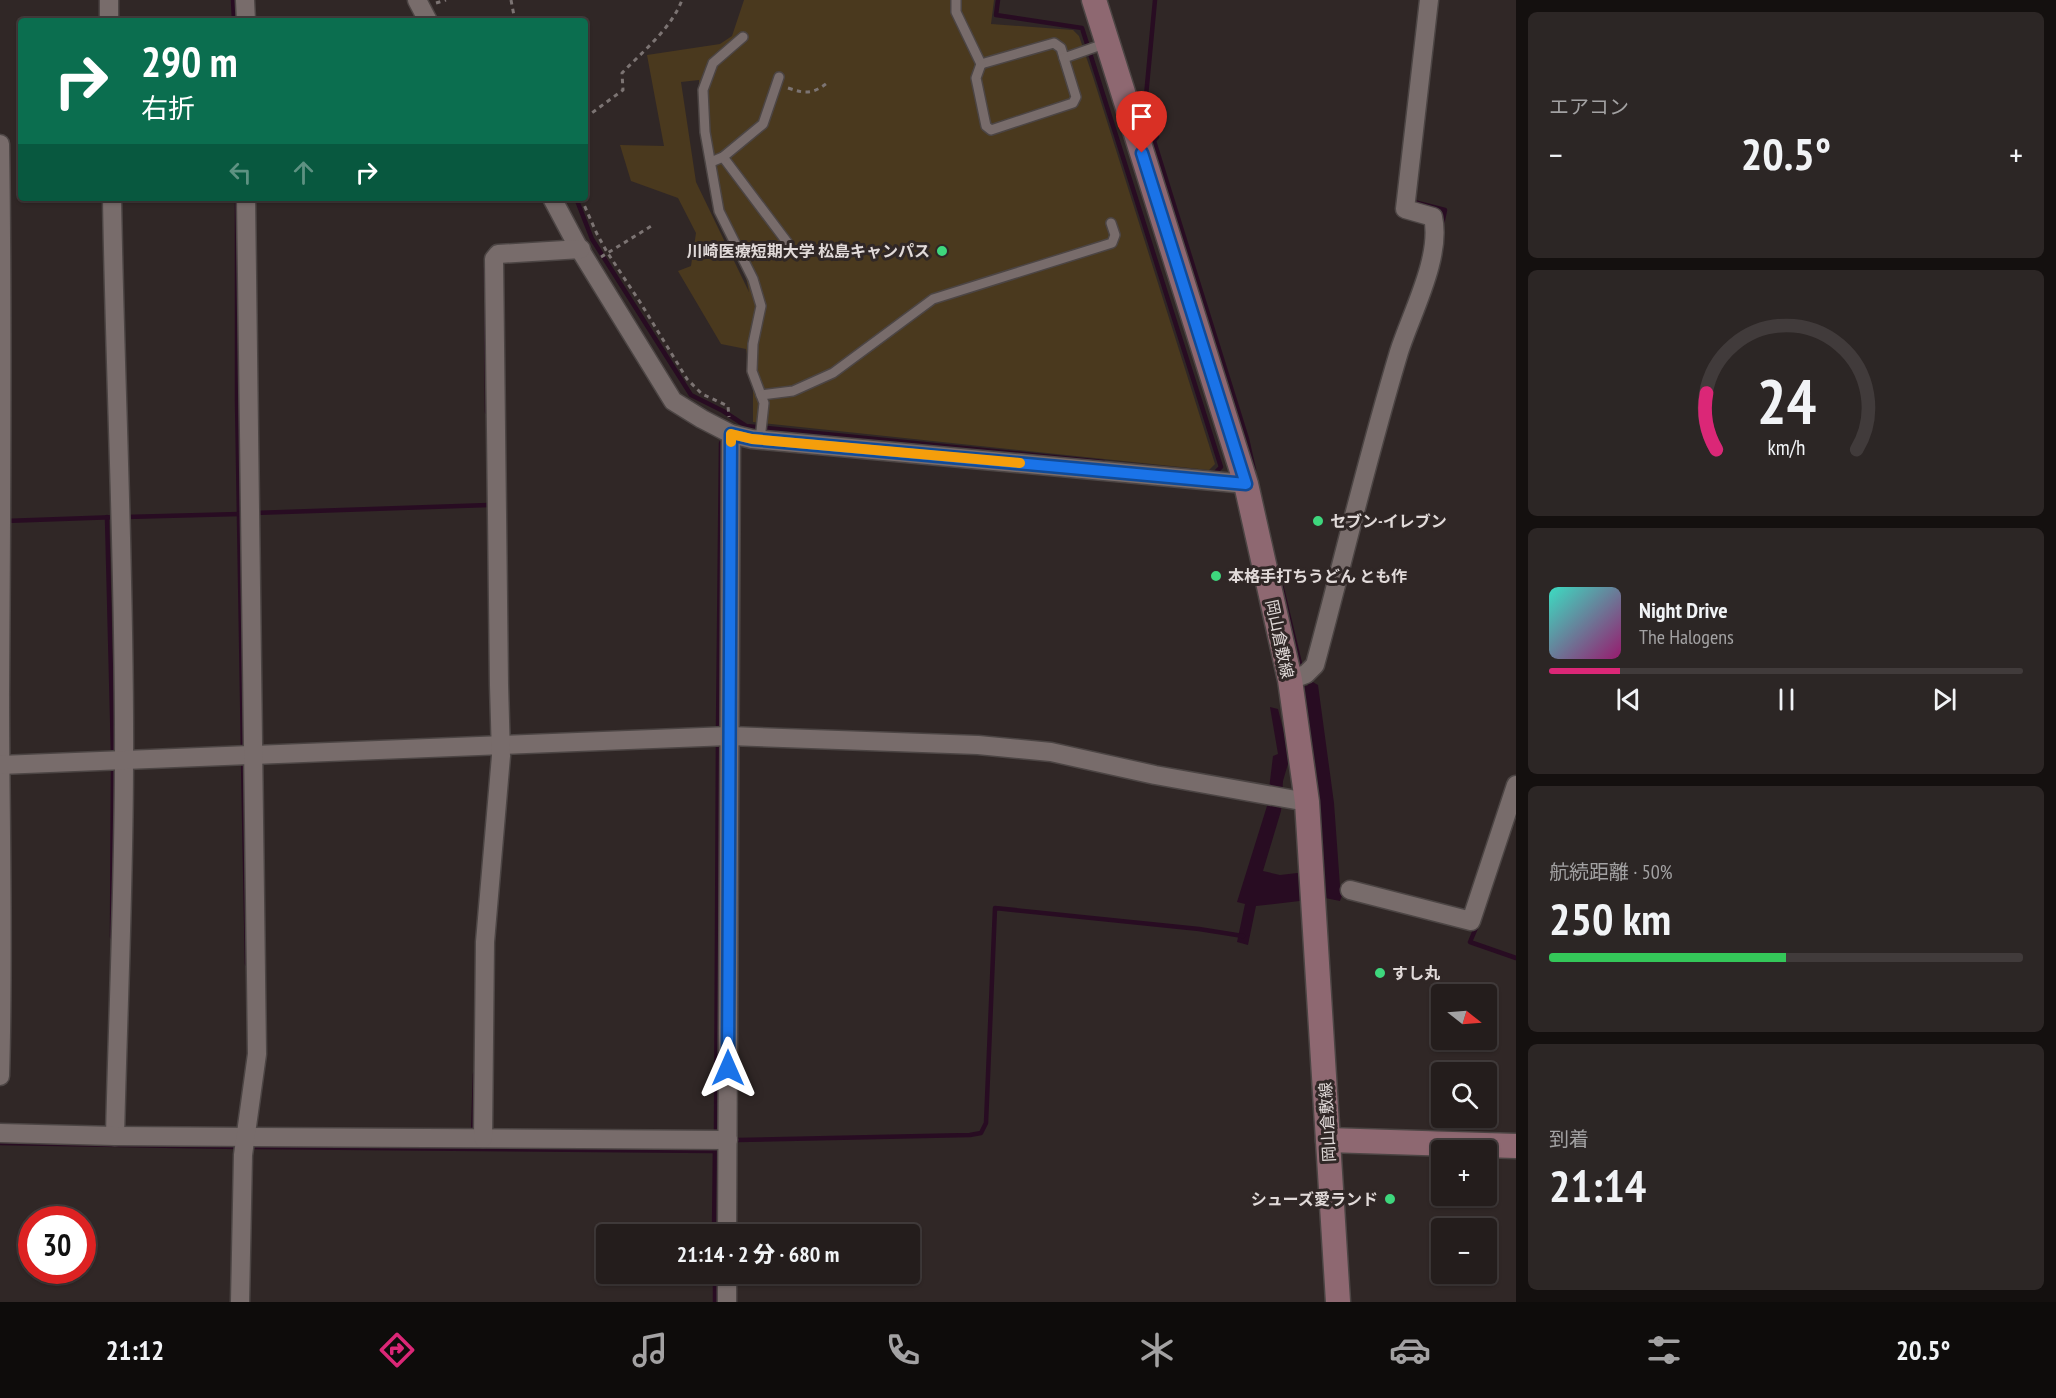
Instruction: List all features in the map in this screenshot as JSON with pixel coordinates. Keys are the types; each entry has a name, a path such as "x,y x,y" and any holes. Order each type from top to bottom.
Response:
{"main road":[{"name":"岡山倉敷線","path":"1094,0 1101,45 1246,484 1299,677 1338,1302"},
{"path":"1328,1140 1516,1146"}],"street":[{"path":"109,0 109,18"},
{"path":"245,0 246,18"},
{"path":"1299,677 1315,665 1399,352 1425,286 1436,230 1433,217 1405,209 1429,0"},
{"path":"0,144 0,765 3,915 0,1076"},
{"path":"112,201 121,517 124,759 115,1136"},
{"path":"240,1302 244,1144 257,1054 247,754 250,514 246,201"},
{"path":"554,201 578,245 674,401 731,434 761,432 1246,484"},
{"path":"476,1138 486,942 501,756 495,746 494,259 498,254 578,245"},
{"path":"726,1224 720,1140 721,736 731,434"},
{"path":"0,765 721,736 978,745 1051,752 1155,775 1307,802"},
{"path":"1350,890 1471,921 1516,785"},
{"path":"0,1133 115,1136 244,1144 476,1138 720,1140"},
{"path":"727,1284 727,1302"}],"lane":[{"path":"956,0 956,12 981,64 976,78 986,126 991,130 1073,103 1076,97 1061,48 1054,43 981,64"},
{"path":"743,37 713,63 703,90 705,132 719,211 753,279 761,306 753,344 753,371 764,403 761,432"},
{"path":"1064,58 1101,45"},
{"path":"711,162 723,157 763,124 778,81"},
{"path":"723,157 787,242"},
{"path":"761,394 793,391 833,373 933,299 1112,243 1115,235 1111,223"}],"path":[{"path":"425,8 446,0"},
{"path":"511,0 514,18"},
{"path":"588,116 623,90 622,73 662,32 678,10 682,0"},
{"path":"778,81 804,93 817,91 827,82"},
{"path":"582,201 606,253 687,379 702,394 728,406 729,409"},
{"path":"606,253 653,225"}],"shaded area":[{"name":"川崎医療短期大学 松島キャンパス","path":"744,0 994,0 991,24 1073,30 1079,36 1093,77 1215,464 1209,470 753,422 753,386 746,349 721,344 678,271 691,266 696,233 678,198 631,181 620,145 664,146 647,55 720,44 732,36","holes":["699,80 702,147 724,225 746,277 749,292 696,182 681,82"]},
{"path":"1311,681 1318,685 1334,803 1340,886 1345,887 1340,901 1325,898 1256,906 1248,945 1237,942 1245,904 1237,902 1267,806 1273,756 1278,754 1270,707 1278,709 1290,757 1283,781 1281,811 1263,871 1280,875 1323,870 1302,686 1307,686"}],"waterway":[{"path":"233,0 234,18"},
{"path":"998,0 996,15 1082,28 1221,467 1212,473"},
{"path":"1155,0 1146,96 1157,137 1154,141 1247,439 1254,470"},
{"path":"1414,198 1414,202 1445,210 1441,229"},
{"path":"237,201 237,400 243,752"},
{"path":"577,201 592,239 691,395 746,426 1103,462"},
{"path":"486,268 487,412"},
{"path":"718,731 721,443"},
{"path":"254,513 489,505"},
{"path":"125,517 240,514"},
{"path":"107,517 113,753"},
{"path":"5,521 117,517"},
{"path":"1278,572 1302,672"},
{"path":"716,1136 718,739"},
{"path":"243,760 247,964"},
{"path":"112,937 113,769"},
{"path":"737,1140 981,1133 986,1123 995,908 1199,929 1243,936"},
{"path":"1478,923 1470,942 1516,958"},
{"path":"473,1134 475,1074"},
{"path":"0,1143 240,1147"},
{"path":"714,1224 715,1144"},
{"path":"248,1147 714,1151"},
{"path":"715,1284 715,1302"}],"slow traffic":[{"path":"731,442 731,434 752,439 1020,463"}],"place":[{"name":"川崎医療短期大学 松島キャンパス","path":"942,251"},
{"name":"セブン-イレブン","path":"1318,521"},
{"name":"本格手打ちうどん とも作","path":"1216,576"},
{"name":"すし丸","path":"1380,973"},
{"name":"シューズ愛ランド","path":"1390,1199"}],"route":[{"path":"728,1068 731,434 752,439 1246,484 1142,153"}]}
